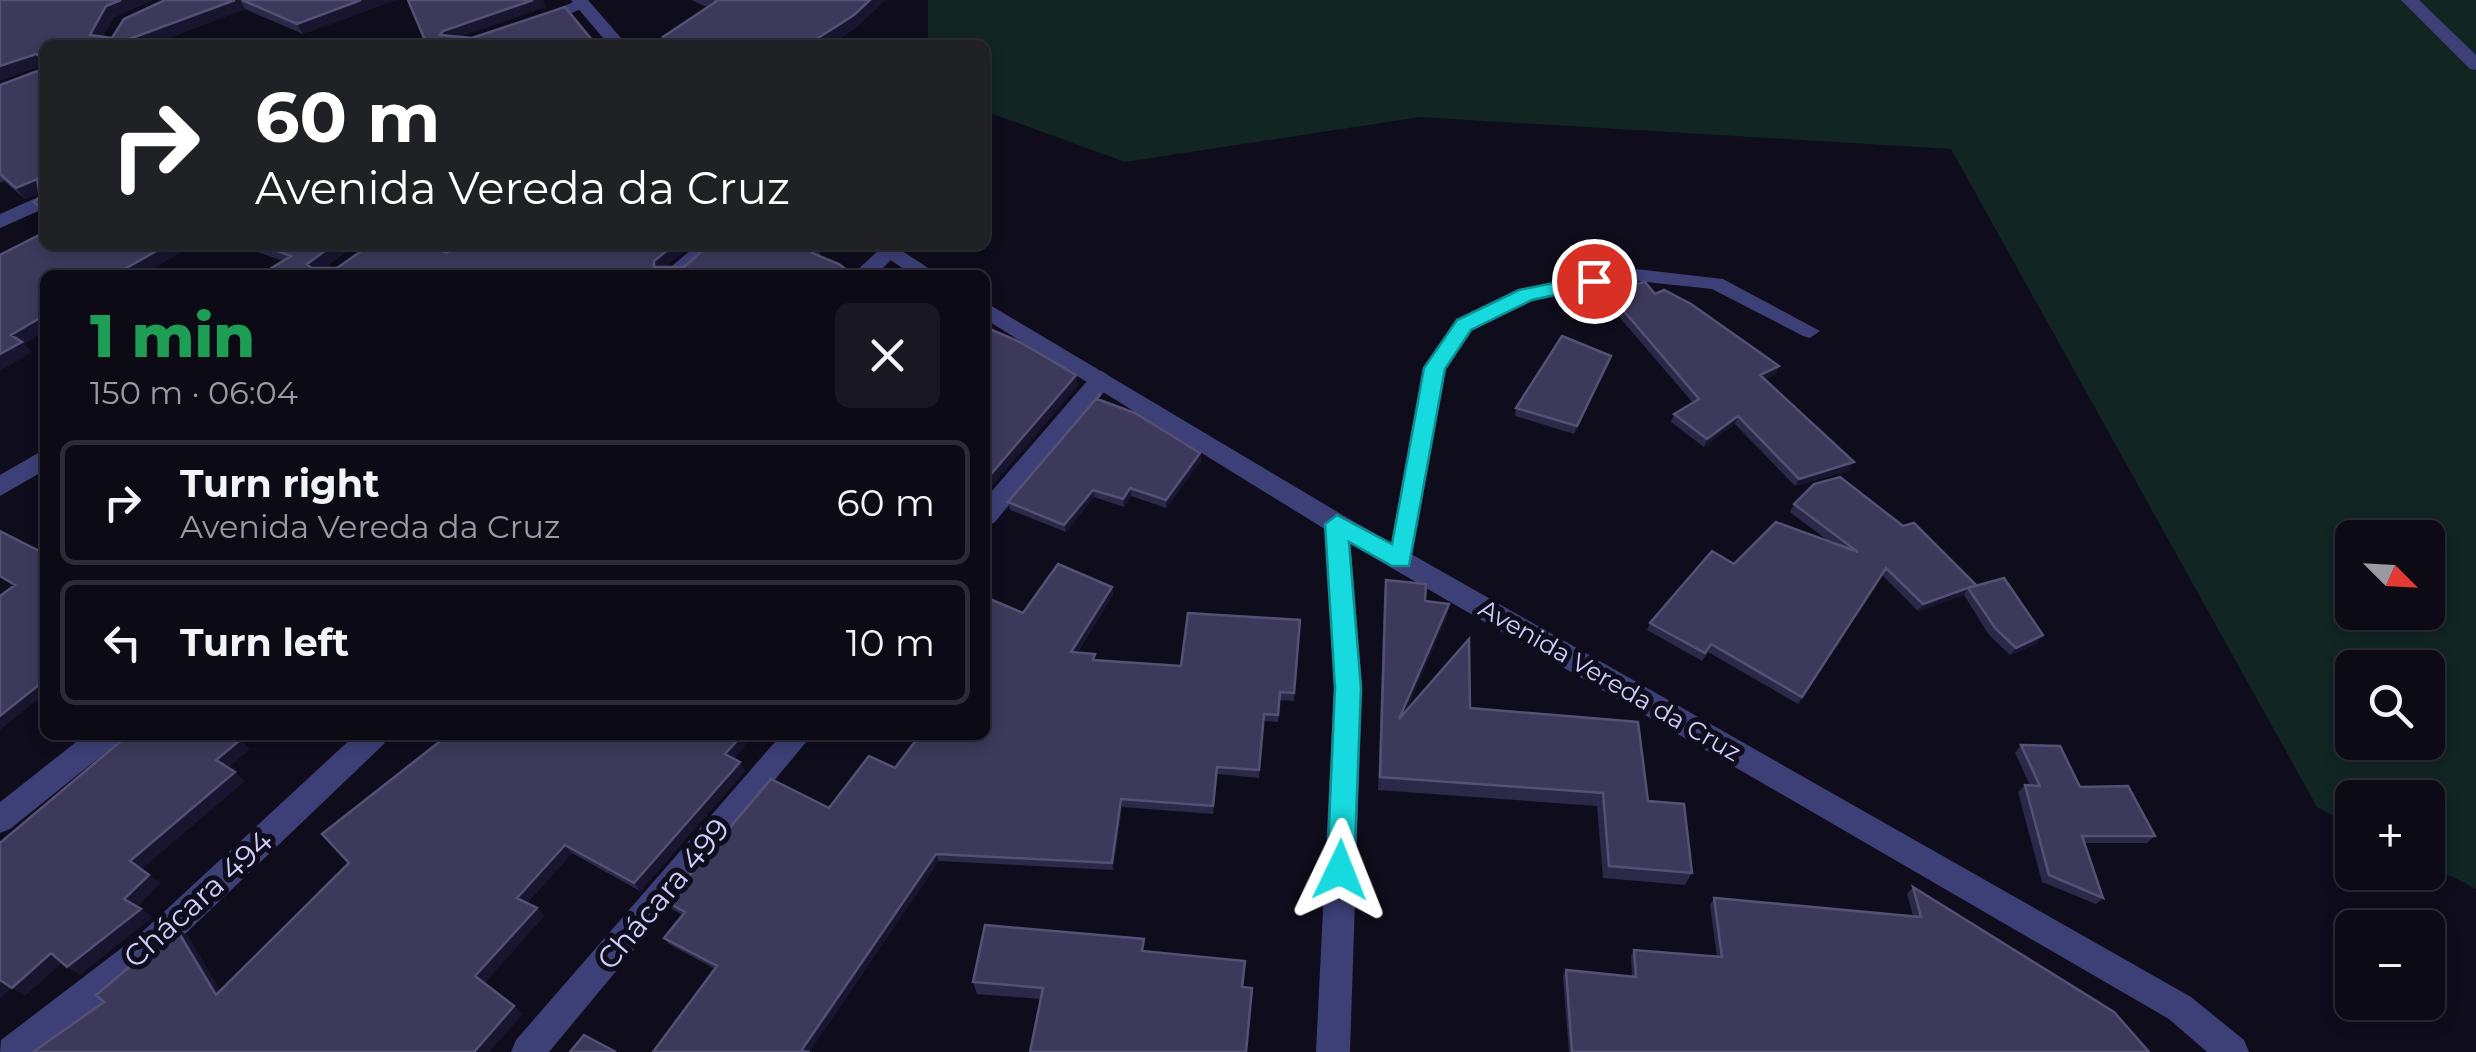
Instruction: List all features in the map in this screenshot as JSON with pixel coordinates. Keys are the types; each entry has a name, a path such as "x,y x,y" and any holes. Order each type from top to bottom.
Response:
{"street":[{"path":"2409,0 2476,65"},
{"path":"508,31 581,2 614,40"},
{"path":"0,222 40,202"},
{"path":"678,270 704,250"},
{"path":"867,270 882,250"},
{"path":"887,250 920,270"},
{"name":"Avenida Vereda da Cruz","path":"990,312 1337,524 2164,998 2232,1052"},
{"path":"990,510 1102,379"},
{"path":"0,488 40,461"},
{"path":"1333,1052 1348,688 1337,524"},
{"path":"0,820 100,740"},
{"name":"Chácara 494","path":"13,1052 151,945 369,740"},
{"name":"Chácara 499","path":"528,1052 794,740"}],"lane":[{"path":"1400,560 1434,368 1464,325 1526,295 1628,274 1716,283 1810,331"}],"green space":[{"path":"928,0 2476,0 2476,889 2445,873 2445,780 2335,780 2335,817 2317,807 1951,149 1420,117 1125,162 990,113 990,40 928,40"}],"building":[{"path":"0,0 121,0 106,6 90,35 112,38 124,19 165,0 235,0 127,40 40,40 40,56 36,54 0,66"},
{"path":"242,0 361,0 297,24"},
{"path":"408,0 533,0 440,35 472,38 565,7 592,40 425,40"},
{"path":"870,0 815,40 663,37 717,1"},
{"path":"40,70 40,197 37,179 16,188 0,174 0,85"},
{"path":"40,235 40,250 158,250 123,270 40,270 40,318 11,335 22,342 0,354 0,255"},
{"path":"275,250 326,250 307,264 311,268 337,268 363,250 668,250 654,261 654,267 684,267 703,250 816,250 812,253 847,270 268,270 291,256"},
{"path":"1645,282 1655,294 1664,290 1691,304 1779,366 1760,375 1854,462 1799,479 1738,416 1707,439 1674,414 1699,399 1606,290"},
{"path":"990,329 1076,375 990,475"},
{"path":"1562,336 1611,356 1577,426 1516,408"},
{"path":"1101,393 1097,399 1135,413 1200,453 1166,500 1130,488 1123,499 1093,490 1064,525 1008,502"},
{"path":"1840,477 1903,526 1914,523 1976,585 1923,604 1886,568 1802,697 1711,644 1705,653 1650,623 1712,551 1734,564 1776,522 1858,552 1794,504 1814,484"},
{"path":"0,531 40,551 40,684 0,716 0,596 15,585 0,576"},
{"path":"1058,564 1112,587 1071,652 1095,654 1093,660 1181,666 1188,613 1300,620 1294,693 1280,692 1278,715 1264,714 1259,770 1217,767 1213,806 1121,799 1112,863 936,854 801,1051 810,1052 653,1052 717,966 664,938 685,912 667,902 771,779 829,808 869,756 895,768 916,740 990,740 990,599 1023,613"},
{"path":"2004,578 2043,635 2016,648 1995,628 1968,588"},
{"path":"1386,580 1426,584 1425,601 1449,604 1399,719 1469,639 1470,708 1638,722 1648,801 1684,804 1692,873 1609,866 1603,793 1380,777"},
{"path":"122,740 240,740 216,760 235,772 130,861 149,875 124,899 141,909 67,967 51,953 12,988 0,980 0,843"},
{"path":"442,740 738,740 725,754 740,762 634,883 565,845 517,898 537,908 475,976 514,1006 474,1052 33,1052 104,1002 96,995 176,928 216,995 349,863 322,834"},
{"path":"2021,745 2060,746 2080,787 2128,786 2155,836 2082,836 2103,898 2049,875 2025,785 2040,786"},
{"path":"1913,887 2114,1012 2149,1052 1572,1052 1566,970 1636,977 1634,950 1722,957 1714,898 1921,917"},
{"path":"985,925 1144,939 1142,951 1245,961 1242,987 1252,988 1246,1052 1030,1052 1043,988 973,982"},
{"path":"584,1035 616,1052 570,1052"}],"route":[{"path":"1340,870 1348,688 1337,524 1400,560 1434,368 1464,325 1526,295 1594,281"}]}
